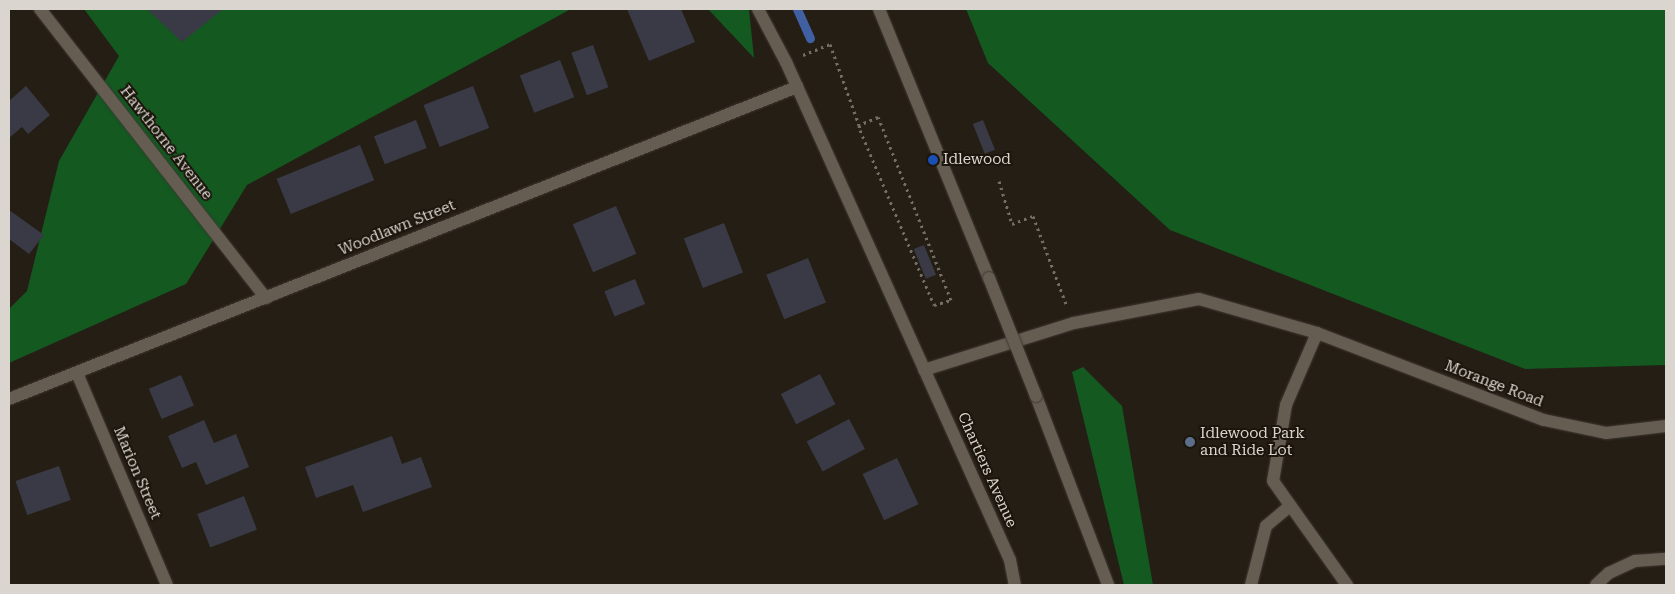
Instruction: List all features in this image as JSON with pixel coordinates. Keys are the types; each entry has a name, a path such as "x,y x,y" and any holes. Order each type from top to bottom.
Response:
{"street":[{"name":"Hawthorne Avenue","path":"40,9 266,298"},
{"name":"Chartiers Avenue","path":"758,9 786,62 1010,560 1015,585"},
{"path":"879,9 1036,396 1108,585"},
{"name":"Woodlawn Street","path":"9,398 77,373 797,87"},
{"name":"Morange Road","path":"924,370 1074,324 1199,300 1318,333 1544,420 1606,433 1666,426"},
{"path":"1318,333 1286,406 1273,481 1347,585"},
{"name":"Marion Street","path":"77,373 167,585"},
{"path":"1251,585 1266,526 1290,506"},
{"path":"1596,585 1609,572 1635,561 1666,559"}],"path":[{"path":"786,62 830,44 858,125 934,305 951,300 878,117 858,125"},
{"path":"999,181 1012,224 1032,216 1063,298"}],"green space":[{"path":"84,9 571,9 247,185 186,284 9,363 9,309 27,291 59,161 119,56"},
{"path":"708,9 749,9 754,58"},
{"path":"966,9 1666,9 1666,365 1525,369 1170,230 988,63"},
{"path":"1083,367 1122,406 1153,585 1124,585 1072,372"}],"building":[{"path":"147,9 223,9 182,42"},
{"path":"627,9 681,9 695,42 649,61"},
{"path":"593,45 608,87 587,95 571,53"},
{"path":"560,60 574,97 534,113 520,75"},
{"path":"26,86 50,115 28,134 22,127 9,138 9,101"},
{"path":"473,86 489,128 440,147 424,105"},
{"path":"416,120 427,148 385,164 374,136"},
{"path":"983,120 995,150 985,154 973,124"},
{"path":"360,145 374,180 291,214 277,179"},
{"path":"616,206 636,254 593,272 573,224"},
{"path":"9,210 44,235 29,254 9,239"},
{"path":"724,223 743,272 703,288 684,238"},
{"path":"924,245 936,275 926,279 914,249"},
{"path":"808,258 826,303 784,319 766,275"},
{"path":"635,279 645,304 615,316 604,291"},
{"path":"820,374 835,404 796,424 781,394"},
{"path":"181,375 194,405 162,419 149,389"},
{"path":"849,419 865,449 823,472 807,442"},
{"path":"204,420 214,443 236,434 249,467 206,485 196,462 182,468 168,436"},
{"path":"392,436 402,464 421,457 432,487 363,512 353,485 316,498 305,467"},
{"path":"897,458 919,504 884,520 863,474"},
{"path":"59,466 71,500 27,515 16,481"},
{"path":"244,496 257,530 210,548 197,514"}],"waterway":[{"path":"797,9 810,38"}],"place":[{"name":"Idlewood","path":"933,160"},
{"name":"Idlewood Park and Ride Lot","path":"1190,442"}]}
